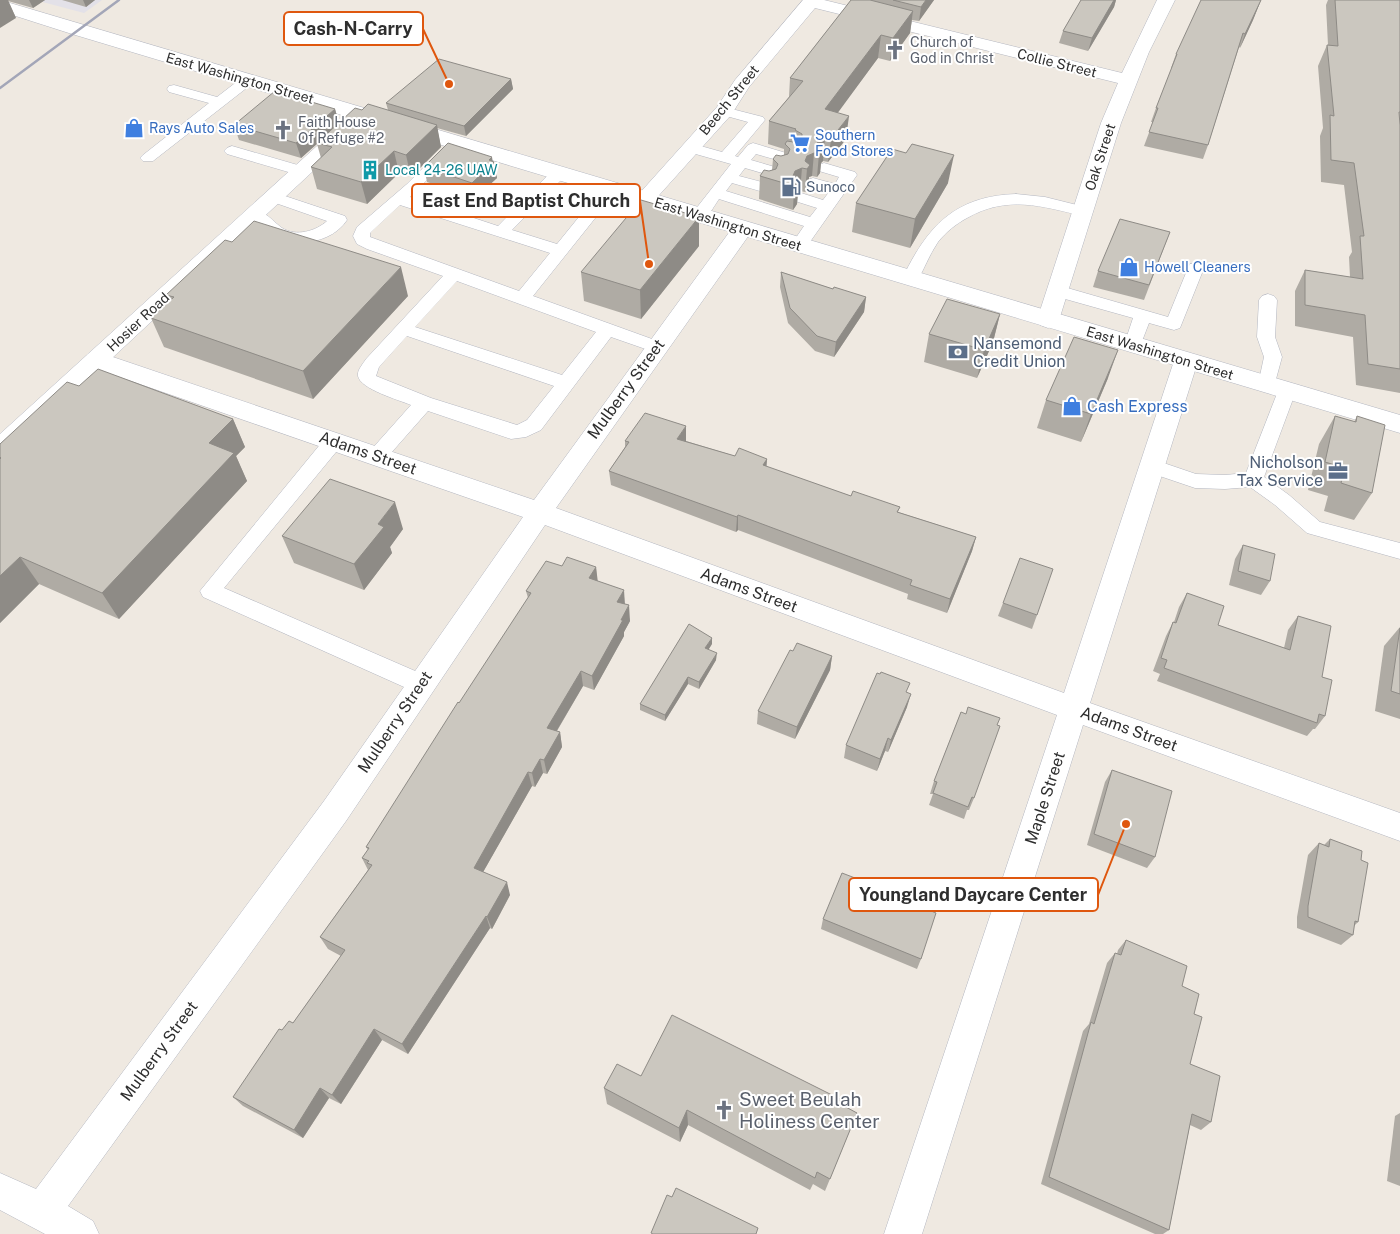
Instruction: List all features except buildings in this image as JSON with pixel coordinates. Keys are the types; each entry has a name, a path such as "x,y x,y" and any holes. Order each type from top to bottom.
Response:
{"street":[{"name":"Oak Street","path":"1048,320 1112,123 1140,52 1166,0"},
{"name":"Collie Street","path":"811,1 1128,80"},
{"name":"Beech Street","path":"645,199 724,111 742,84 811,1"},
{"name":"East Washington Street","path":"0,5 910,279 1400,424"},
{"name":"Hosier Road","path":"0,448 364,114"},
{"name":"Mulberry Street","path":"42,1211 334,811 539,512 743,228"},
{"name":"Adams Street","path":"96,360 539,512 1073,709 1400,827"},
{"name":"Maple Street","path":"903,1234 1186,361"},
{"path":"0,1191 42,1211 80,1234"}],"lane":[{"path":"148,158 248,80"},
{"path":"174,89 220,102"},
{"path":"724,111 758,120 725,158"},
{"path":"456,142 413,187 363,231 363,240 657,346"},
{"path":"690,148 779,173"},
{"path":"699,215 753,148 791,159"},
{"path":"232,152 302,171"},
{"path":"799,245 849,175 824,168"},
{"path":"502,232 559,173"},
{"path":"730,178 767,188"},
{"path":"813,183 838,190"},
{"path":"522,298 610,189"},
{"path":"716,193 814,224"},
{"path":"253,216 269,223 277,232 311,237 326,232 339,220 273,198"},
{"path":"801,198 827,206"},
{"path":"398,199 560,252"},
{"path":"910,279 922,254 943,227 977,206 1006,199 1046,202 1083,211"},
{"path":"1057,291 1174,324 1196,268"},
{"path":"454,274 372,363 367,372 367,378 371,382 424,403 511,432 519,432 534,425 608,329"},
{"path":"1267,385 1273,357 1266,337 1268,300"},
{"path":"1132,345 1143,315"},
{"path":"403,329 566,384"},
{"path":"1253,479 1287,391"},
{"path":"378,456 424,403"},
{"path":"334,441 210,591 421,684"},
{"path":"1152,466 1195,480 1225,482 1253,479 1282,500 1314,528 1399,545"}],"shaded area":[{"path":"35,0 102,0 84,13"}],"railway":[{"path":"0,88 119,0"}],"place":[{"name":"Church of God in Christ","path":"895,50"},
{"name":"Cash-N-Carry","path":"449,84"},
{"name":"Rays Auto Sales","path":"134,128"},
{"name":"Faith House Of Refuge #2","path":"283,130"},
{"name":"Southern Food Stores","path":"800,143"},
{"name":"Local 24-26 UAW","path":"370,170"},
{"name":"Sunoco","path":"791,187"},
{"name":"East End Baptist Church","path":"649,264"},
{"name":"Howell Cleaners","path":"1129,267"},
{"name":"Nansemond Credit Union","path":"958,352"},
{"name":"Cash Express","path":"1072,406"},
{"name":"Nicholson Tax Service","path":"1338,471"},
{"name":"Youngland Daycare Center","path":"1126,824"},
{"name":"Sweet Beulah Holiness Center","path":"724,1110"}]}
